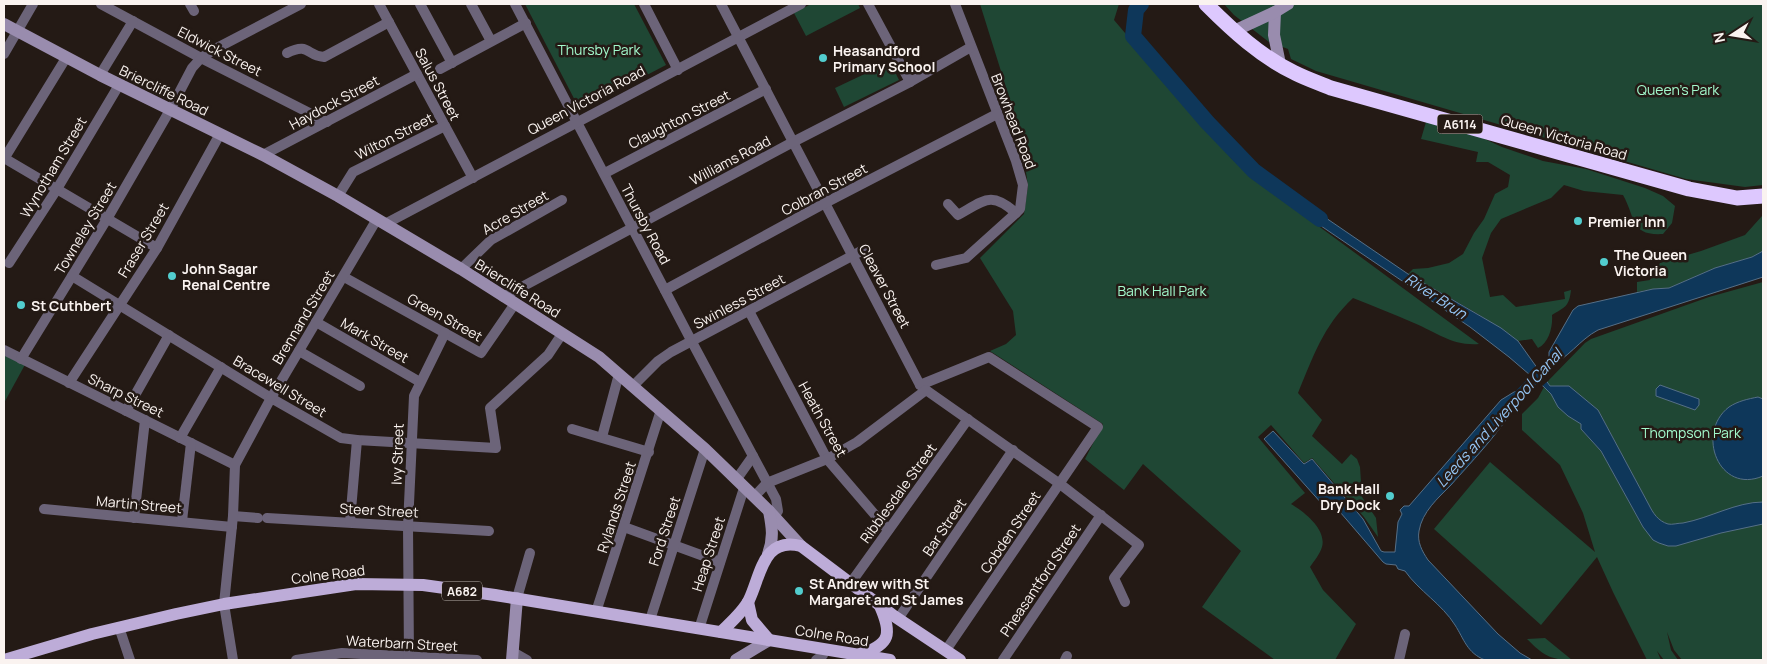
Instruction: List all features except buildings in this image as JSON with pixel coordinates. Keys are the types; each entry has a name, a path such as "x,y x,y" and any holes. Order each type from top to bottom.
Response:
{"highway":[{"name":"Queen Victoria Road","path":"1206,4 1234,31 1259,51 1294,73 1331,88 1671,184 1737,198 1763,196"}],"main road":[{"path":"720,632 748,602 768,554 776,547 784,544 792,543 801,546"},
{"name":"Briercliffe Road","path":"801,546 898,619 960,660"},
{"name":"Colne Road","path":"4,660 119,627 224,604 356,584 409,585 517,598 769,640 830,653 890,660"},
{"path":"748,602 752,620 769,640"},
{"path":"859,655 875,650 887,636 888,624 880,606"}],"street":[{"path":"4,54 33,4"},
{"name":"Eldwick Street","path":"101,4 201,58 327,122"},
{"path":"201,58 301,4"},
{"name":"Salus Street","path":"379,4 473,178"},
{"path":"420,4 452,63"},
{"path":"471,4 491,42"},
{"name":"Thursby Road","path":"515,4 776,499 778,511 772,514"},
{"path":"644,4 678,70"},
{"name":"Cleaver Street","path":"721,4 923,387 1060,484 1139,545 1114,578 1125,602"},
{"path":"868,4 910,82"},
{"name":"Browhead Road","path":"955,4 1016,161 1023,185 1020,209 1016,213"},
{"path":"1234,31 1288,4"},
{"name":"Queen Victoria Road","path":"381,222 473,178 678,70 795,5"},
{"path":"1275,12 1274,35 1280,64"},
{"path":"100,75 133,21"},
{"path":"287,53 298,49 306,49 317,56 324,57 389,22"},
{"path":"440,69 526,23"},
{"name":"Briercliffe Road","path":"4,24 119,85 263,155 338,196 460,269 599,358 705,449 772,514 801,546"},
{"name":"Williams Road","path":"509,301 633,228 971,48"},
{"path":"66,58 4,158 156,248"},
{"name":"Towneley Street","path":"21,358 106,219 170,110 188,75 201,58"},
{"name":"Haydock Street","path":"263,155 417,74"},
{"name":"Wynotham Street","path":"9,263 57,189 119,85"},
{"name":"Claughton Street","path":"605,173 766,89"},
{"name":"Colbran Street","path":"666,290 825,203 997,114"},
{"name":"Wilton Street","path":"338,196 353,172 445,126"},
{"name":"Fraser Street","path":"69,383 156,248 220,134"},
{"path":"936,265 966,258 1016,213 996,199 982,202 958,215 948,204"},
{"name":"Acre Street","path":"460,269 491,240 562,200"},
{"name":"Brennand Street","path":"233,660 224,604 233,521 235,465 271,398 316,322 381,222"},
{"name":"Swinless Street","path":"633,386 658,361 866,249"},
{"name":"Bracewell Street","path":"72,276 271,398 341,438 357,440 496,448 490,408 548,355 562,334"},
{"name":"Green Street","path":"344,277 481,353 509,301"},
{"name":"Heath Street","path":"749,311 827,459 888,530"},
{"name":"Mark Street","path":"316,322 420,382"},
{"name":"Ivy Street","path":"409,658 408,525 414,396 445,333"},
{"path":"126,410 169,336"},
{"name":"Sharp Street","path":"4,350 235,465"},
{"path":"299,351 360,386"},
{"name":"Cobden Street","path":"923,387 989,357 1098,427 946,650"},
{"path":"180,438 221,367"},
{"path":"602,437 619,374"},
{"path":"754,497 767,483 827,459 857,442 923,387"},
{"name":"Rylands Street","path":"596,612 661,410"},
{"name":"Ribblesdale Street","path":"850,584 968,419"},
{"path":"134,518 145,420"},
{"path":"572,429 649,452"},
{"path":"350,522 357,440"},
{"path":"182,521 191,443"},
{"name":"Ford Street","path":"650,620 705,449"},
{"name":"Bar Street","path":"898,619 1013,450"},
{"path":"740,484 753,456"},
{"name":"Heap Street","path":"699,629 720,562 740,484"},
{"name":"Martin Street","path":"44,509 134,518 182,521 233,521"},
{"path":"768,554 772,542 772,514"},
{"name":"Pheasantford Street","path":"1003,660 1100,515"},
{"name":"Steer Street","path":"233,521 263,518 489,531"},
{"path":"624,527 720,562"},
{"path":"527,660 512,656 517,598 530,553"},
{"path":"119,627 130,660"},
{"path":"1399,660 1405,634"},
{"path":"736,660 769,640"},
{"name":"Waterbarn Street","path":"296,660 342,653 409,658 477,660"},
{"path":"816,660 830,653"}],"green space":[{"name":"Thursby Park","path":"525,4 634,4 666,65 580,110"},
{"path":"811,4 858,4 860,8 806,36 794,13"},
{"name":"Bank Hall Park","path":"980,4 1119,4 1114,20 1245,172 1479,344 1453,341 1353,298 1334,320 1320,342 1298,393 1322,420 1312,436 1342,464 1351,454 1357,459 1360,467 1362,497 1376,518 1378,537 1364,517 1312,458 1304,463 1271,425 1258,437 1305,493 1291,504 1313,521 1318,527 1323,540 1322,547 1310,567 1323,590 1356,624 1335,660 1275,660 1202,607 1241,551 1143,464 1124,490 1085,459 1103,424 990,351 1006,344 1016,335 1013,311 980,258 1024,214 1028,186 1010,100"},
{"name":"Queen's Park","path":"1224,4 1763,4 1763,185 1745,187 1686,179 1316,71 1291,59 1288,49 1269,42 1234,15"},
{"path":"890,62 899,80 844,107 835,88"},
{"path":"1426,122 1474,134 1502,147 1543,161 1586,169 1645,188 1663,196 1675,206 1672,223 1663,234 1645,232 1635,224 1623,195 1584,191 1564,185 1551,198 1501,219 1491,233 1482,258 1490,297 1503,295 1516,307 1565,299 1564,292 1571,290 1566,306 1552,315 1550,334 1542,346 1538,348 1532,339 1518,341 1478,314 1408,274 1413,269 1449,263 1463,254 1484,219 1495,194 1508,187 1510,175 1488,162 1476,162 1478,152 1421,139"},
{"path":"1762,216 1763,251 1752,257 1715,268 1669,288 1637,292 1637,282 1650,280 1660,263 1745,235"},
{"name":"Thompson Park","path":"1763,282 1763,660 1682,660 1674,650 1667,632 1671,650 1678,660 1664,660 1657,651 1661,660 1647,660 1597,557 1541,625 1434,529 1490,462 1595,552 1583,513 1560,465 1522,430 1522,414 1538,398 1544,387 1581,424 1581,429 1601,451 1643,527 1652,511 1598,410 1569,387 1550,386 1547,382 1591,339 1709,297"},
{"path":"4,350 27,361 4,403"},
{"path":"1545,638 1572,660 1547,656 1527,639"}],"water":[{"path":"1304,203 1408,274 1501,328 1518,341 1550,386 1569,386 1598,410 1651,508 1661,521 1670,524 1683,523 1733,507 1763,502 1763,524 1721,533 1676,546 1668,546 1653,540 1643,527 1601,451 1581,429 1581,424 1558,407 1551,394 1544,387 1470,327 1299,211"},
{"path":"1763,251 1763,277 1598,330 1562,359 1549,366 1549,352 1573,310 1578,306 1653,289 1669,288 1715,268 1752,257"},
{"path":"1660,385 1699,399 1699,405 1695,410 1656,396 1656,389"},
{"path":"1522,391 1510,415 1491,440 1431,506 1423,518 1419,531 1420,546 1428,560 1498,634 1520,653 1532,660 1489,661 1474,654 1450,617 1405,571 1398,569 1396,565 1383,562 1334,505 1323,505 1264,439 1273,431 1304,464 1312,459 1363,519 1381,551 1395,552 1398,522 1402,514 1400,510 1404,506 1409,506 1501,400 1514,392"},
{"path":"1758,397 1763,399 1763,476 1748,480 1734,477 1724,469 1717,458 1713,445 1714,431 1719,418 1729,407 1747,399"}],"pier":[{"path":"1538,364 1549,380 1541,387 1527,375"}],"waterway":[{"name":"River Brun","path":"1141,4 1136,10 1133,36 1207,122 1254,171 1320,219"},
{"name":"Leeds and Liverpool Canal","path":"1513,401 1557,356"}],"place":[{"name":"Heasandford Primary School","path":"823,58"},
{"name":"Premier Inn","path":"1578,221"},
{"name":"The Queen Victoria","path":"1604,262"},
{"name":"John Sagar Renal Centre","path":"172,276"},
{"name":"St Cuthbert","path":"21,305"},
{"name":"Bank Hall Dry Dock","path":"1390,496"},
{"name":"St Andrew with St Margaret and St James","path":"799,591"}]}
